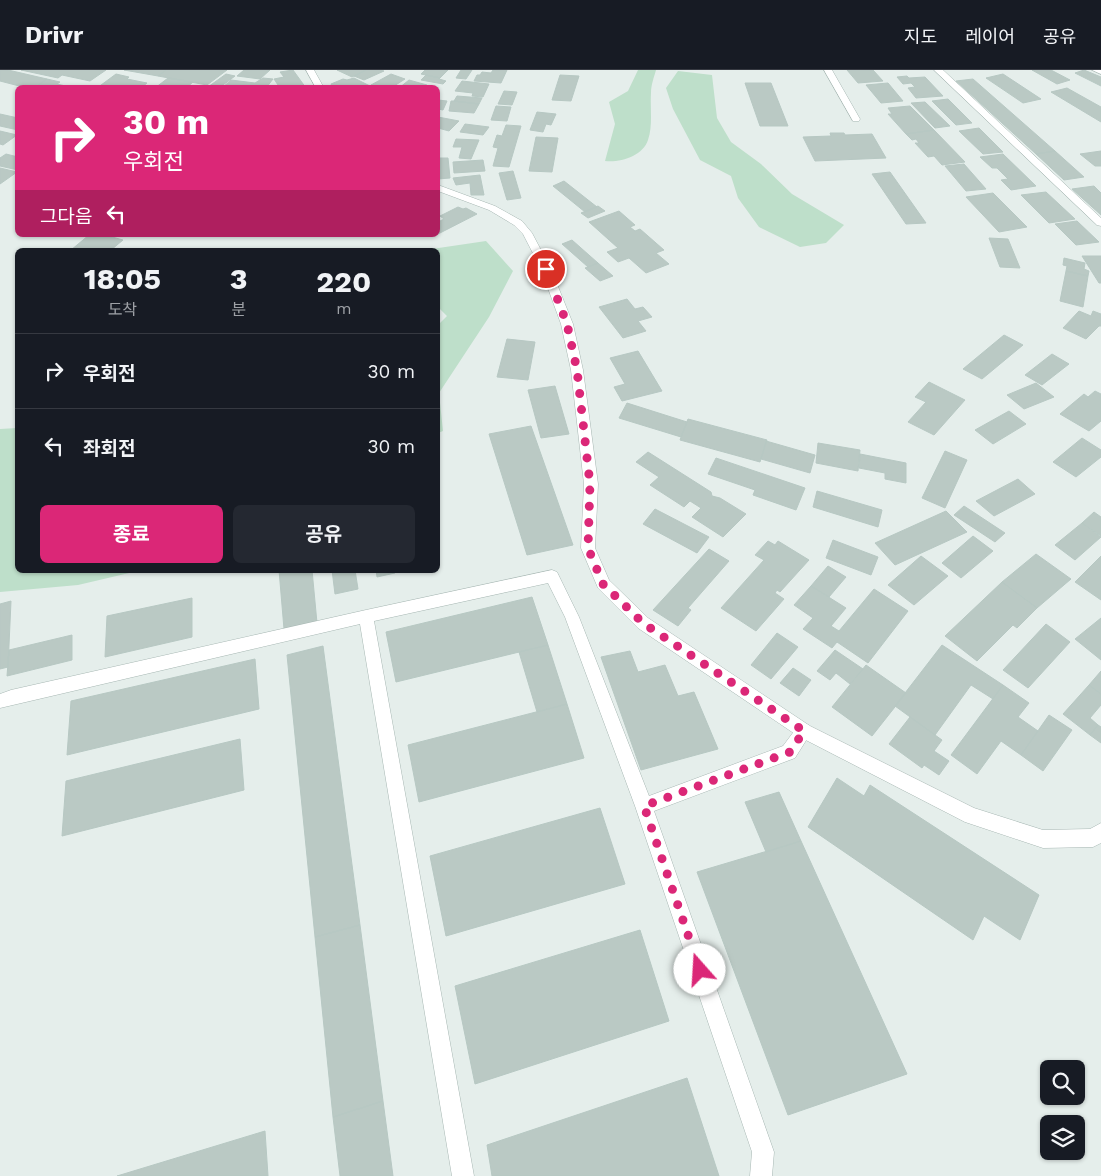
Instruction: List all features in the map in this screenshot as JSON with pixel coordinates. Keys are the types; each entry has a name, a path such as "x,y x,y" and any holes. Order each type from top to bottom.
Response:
{"street":[{"path":"310,70 318,85"},
{"path":"828,70 856,119"},
{"path":"938,70 1101,223"},
{"path":"1096,70 1101,72"},
{"path":"440,189 492,208 518,223 527,233 546,269 567,324 577,370 590,484 588,548 603,584 643,623 804,731 971,816 1043,839 1094,838 1101,832"},
{"path":"0,701 366,616 552,576 572,617 644,806 763,1152 761,1176"},
{"path":"366,616 463,1176"},
{"path":"644,806 790,752 804,731"}],"green space":[{"path":"638,70 656,70 651,90 651,123 648,140 641,150 630,157 617,161 605,161 615,124 609,102 628,91"},
{"path":"678,71 712,75 717,118 731,142 761,164 792,194 844,225 826,243 800,247 759,227 738,198 731,176 700,160 673,109 666,88"},
{"path":"486,241 513,271 489,317 440,391 440,323 447,316 440,309 439,248"},
{"path":"440,402 443,431 440,432"},
{"path":"15,428 15,573 129,573 78,585 0,592 0,429"}],"building":[{"path":"0,70 8,70 47,79 38,85 15,85 0,81"},
{"path":"21,70 106,70 90,81 62,75 58,78"},
{"path":"124,70 166,70 158,76"},
{"path":"166,70 227,70 207,85 158,76"},
{"path":"244,70 270,70 260,79 237,76"},
{"path":"293,70 304,85 278,85 274,79 284,77 280,72"},
{"path":"337,70 366,70 352,77"},
{"path":"366,70 384,71 364,80 354,76"},
{"path":"425,70 448,70 440,78 421,74"},
{"path":"461,70 472,70 466,79 456,78"},
{"path":"493,70 507,70 501,83 474,81 477,75 480,75 482,72 491,73"},
{"path":"847,70 873,70 883,81 858,83"},
{"path":"1032,70 1051,70 1070,80 1057,84"},
{"path":"1084,70 1101,77 1101,86 1075,73"},
{"path":"116,74 129,77 127,79 147,83 145,85 101,85"},
{"path":"226,74 235,76 223,85 211,85"},
{"path":"391,74 405,79 396,85 371,85"},
{"path":"1003,74 1041,99 1023,103 986,78"},
{"path":"426,75 446,81 443,84 421,80"},
{"path":"560,75 579,76 571,101 552,100"},
{"path":"907,76 909,78 925,77 943,96 916,98 908,88 915,87 911,83 903,84 897,77"},
{"path":"168,78 193,82 190,85 159,85"},
{"path":"263,78 273,79 268,85 225,85 231,80 255,83"},
{"path":"354,78 368,85 331,84 343,79"},
{"path":"47,79 60,82 57,84 61,85 38,85"},
{"path":"973,79 1055,151 1036,154 956,81"},
{"path":"409,80 427,85 403,85"},
{"path":"462,81 489,84 483,97 472,96 473,93 455,91"},
{"path":"745,83 771,83 788,126 760,126"},
{"path":"888,83 903,101 881,103 866,85"},
{"path":"1067,88 1101,107 1101,122 1051,92"},
{"path":"504,91 517,92 512,105 498,104"},
{"path":"457,96 482,98 479,104 454,101"},
{"path":"948,99 972,123 956,125 932,101"},
{"path":"440,100 447,101 443,110 440,109"},
{"path":"451,101 479,104 474,113 449,111"},
{"path":"925,102 950,126 935,128 911,103"},
{"path":"496,106 511,107 507,121 491,120"},
{"path":"910,106 934,130 906,134 888,114 892,114 888,108"},
{"path":"537,112 556,114 551,125 546,124 543,132 530,130"},
{"path":"0,114 15,117 15,129 0,126"},
{"path":"440,117 459,121 449,131 440,129"},
{"path":"465,124 489,127 483,135 460,132"},
{"path":"506,125 521,126 509,167 493,166 498,148 493,147 497,135 502,136"},
{"path":"979,128 1003,152 983,154 959,131"},
{"path":"934,130 965,162 942,165 934,156 928,157 915,143 919,143 916,139 912,140 906,134"},
{"path":"0,131 15,135 3,145 0,144"},
{"path":"830,133 844,133 845,135 872,134 886,158 815,161 803,137 831,136"},
{"path":"536,137 558,138 552,172 529,171"},
{"path":"456,139 479,140 471,159 459,158 462,147 453,147"},
{"path":"1055,151 1084,177 1064,180 1036,154"},
{"path":"1101,151 1101,166 1095,166 1080,154"},
{"path":"6,154 15,156 15,169 0,166 0,158"},
{"path":"1003,154 1036,186 1011,190 1001,180 1008,179 997,168 992,168 980,157"},
{"path":"440,158 448,158 450,178 440,179"},
{"path":"483,160 485,171 454,173 453,162"},
{"path":"964,164 986,189 966,191 945,166"},
{"path":"0,168 15,172 15,173 0,184"},
{"path":"513,171 521,198 507,200 499,173"},
{"path":"890,172 926,223 906,224 872,174"},
{"path":"480,175 484,195 471,195 470,183 456,185 453,178"},
{"path":"564,181 597,207 585,212 553,186"},
{"path":"1094,186 1101,193 1101,215 1072,189"},
{"path":"1046,192 1075,219 1049,223 1021,195"},
{"path":"993,193 1027,227 999,232 966,197"},
{"path":"598,206 605,211 588,218 581,213"},
{"path":"458,207 466,208 477,214 440,233 440,221 444,219 440,216"},
{"path":"619,211 635,225 630,227 635,231 640,229 664,250 656,253 669,264 646,273 629,258 618,262 607,252 618,248 589,222"},
{"path":"1077,221 1099,242 1076,245 1055,224"},
{"path":"87,237 112,237 123,240 113,248 73,248"},
{"path":"989,238 1008,239 1020,268 1000,267"},
{"path":"572,240 598,263 588,267 562,244"},
{"path":"1082,256 1101,256 1101,283 1099,283"},
{"path":"1064,258 1085,263 1084,269 1089,271 1088,276 1066,271 1067,266 1063,265"},
{"path":"598,263 613,276 600,281 585,268"},
{"path":"1066,271 1088,276 1083,307 1060,301"},
{"path":"627,299 635,309 643,307 652,317 638,321 646,331 623,338 599,307"},
{"path":"1079,311 1091,316 1093,311 1101,314 1101,326 1086,339 1063,328"},
{"path":"1004,335 1023,345 982,379 963,369"},
{"path":"507,339 535,342 528,380 497,377"},
{"path":"638,351 662,391 622,401 614,387 625,384 610,358"},
{"path":"1052,354 1069,364 1042,385 1025,375"},
{"path":"929,382 965,400 934,435 908,422 926,402 915,397"},
{"path":"1036,383 1054,397 1024,409 1007,395"},
{"path":"555,386 569,434 541,438 528,390"},
{"path":"1095,391 1101,394 1101,421 1089,431 1060,414 1084,394 1088,397"},
{"path":"627,403 687,422 681,437 619,418"},
{"path":"1009,411 1026,424 993,444 975,430"},
{"path":"688,419 767,440 760,462 680,440"},
{"path":"531,426 573,545 527,555 489,434"},
{"path":"1082,438 1101,450 1101,457 1076,477 1053,462"},
{"path":"766,441 815,455 810,473 761,459"},
{"path":"818,443 860,450 858,471 816,463"},
{"path":"945,451 967,460 945,508 922,498"},
{"path":"648,452 711,492 712,496 720,498 746,514 723,537 692,517 701,508 690,501 684,507 650,485 659,477 636,462"},
{"path":"860,454 906,463 906,483 885,479 885,473 859,468"},
{"path":"716,458 805,488 796,510 753,495 755,490 708,474"},
{"path":"1018,479 1035,494 994,516 976,501"},
{"path":"817,491 882,510 878,527 813,507"},
{"path":"964,506 1005,533 995,542 954,515"},
{"path":"655,509 709,537 697,553 643,524"},
{"path":"946,511 967,532 895,565 875,543"},
{"path":"1094,512 1101,517 1101,536 1082,523"},
{"path":"1082,523 1101,537 1075,560 1055,545"},
{"path":"973,536 993,551 961,578 942,563"},
{"path":"833,540 878,557 871,575 826,558"},
{"path":"768,541 775,545 778,541 809,560 780,592 777,590 775,593 784,599 756,631 721,608 764,560 755,555"},
{"path":"709,549 729,561 688,608 691,610 678,626 653,610"},
{"path":"1036,554 1071,579 1037,608 1002,582"},
{"path":"921,556 948,576 914,605 888,585"},
{"path":"1101,556 1101,600 1075,582"},
{"path":"828,566 846,577 829,597 811,586"},
{"path":"279,573 312,573 317,623 284,629"},
{"path":"332,573 355,573 358,589 335,594"},
{"path":"376,573 395,573 377,577"},
{"path":"1002,582 1037,608 1017,628 1013,625 977,661 945,636"},
{"path":"811,586 846,608 831,626 839,631 874,589 908,611 868,663 837,642 832,648 803,629 813,618 794,605"},
{"path":"532,597 548,645 396,682 386,632"},
{"path":"192,598 192,637 105,657 107,616"},
{"path":"11,601 8,667 0,669 0,604"},
{"path":"1101,618 1101,660 1075,639"},
{"path":"1046,624 1070,642 1028,688 1003,670"},
{"path":"777,633 798,647 771,679 751,665"},
{"path":"72,635 72,660 7,676 9,650"},
{"path":"548,645 567,704 537,712 519,652"},
{"path":"942,645 1003,685 993,699 971,685 935,735 895,706"},
{"path":"323,646 360,925 315,937 287,655"},
{"path":"835,650 863,669 850,684 836,673 830,680 817,671"},
{"path":"630,651 638,672 665,665 678,696 694,692 718,749 641,770 601,657"},
{"path":"255,659 259,709 67,755 71,701"},
{"path":"866,665 906,693 872,736 832,707"},
{"path":"793,668 811,680 799,696 780,683"},
{"path":"1101,671 1101,694 1089,685"},
{"path":"1003,685 1029,703 1018,717 1038,731 1021,755 1001,741 977,774 951,755"},
{"path":"1089,685 1101,694 1101,705 1090,718 1098,725 1090,735 1063,714"},
{"path":"567,704 584,758 419,802 408,745"},
{"path":"1049,715 1072,730 1043,771 1021,755"},
{"path":"910,717 942,740 934,751 949,761 939,775 924,765 922,768 889,744"},
{"path":"1098,725 1101,727 1101,743 1090,735"},
{"path":"240,739 244,790 62,836 66,781"},
{"path":"837,778 864,796 870,785 1039,895 1020,940 984,916 973,940 808,827"},
{"path":"779,792 801,841 766,852 745,802"},
{"path":"600,808 625,884 446,936 430,856"},
{"path":"801,841 907,1074 788,1115 697,872"},
{"path":"360,925 383,1101 333,1117 315,937"},
{"path":"640,930 669,1021 475,1084 455,986"},
{"path":"687,1078 719,1176 492,1176 487,1145"},
{"path":"383,1101 393,1176 340,1176 333,1117"},
{"path":"265,1131 268,1176 117,1176"}],"route":[{"path":"546,269 567,324 577,370 590,484 588,548 603,584 643,623 804,731 790,752 644,806 700,970"}]}
